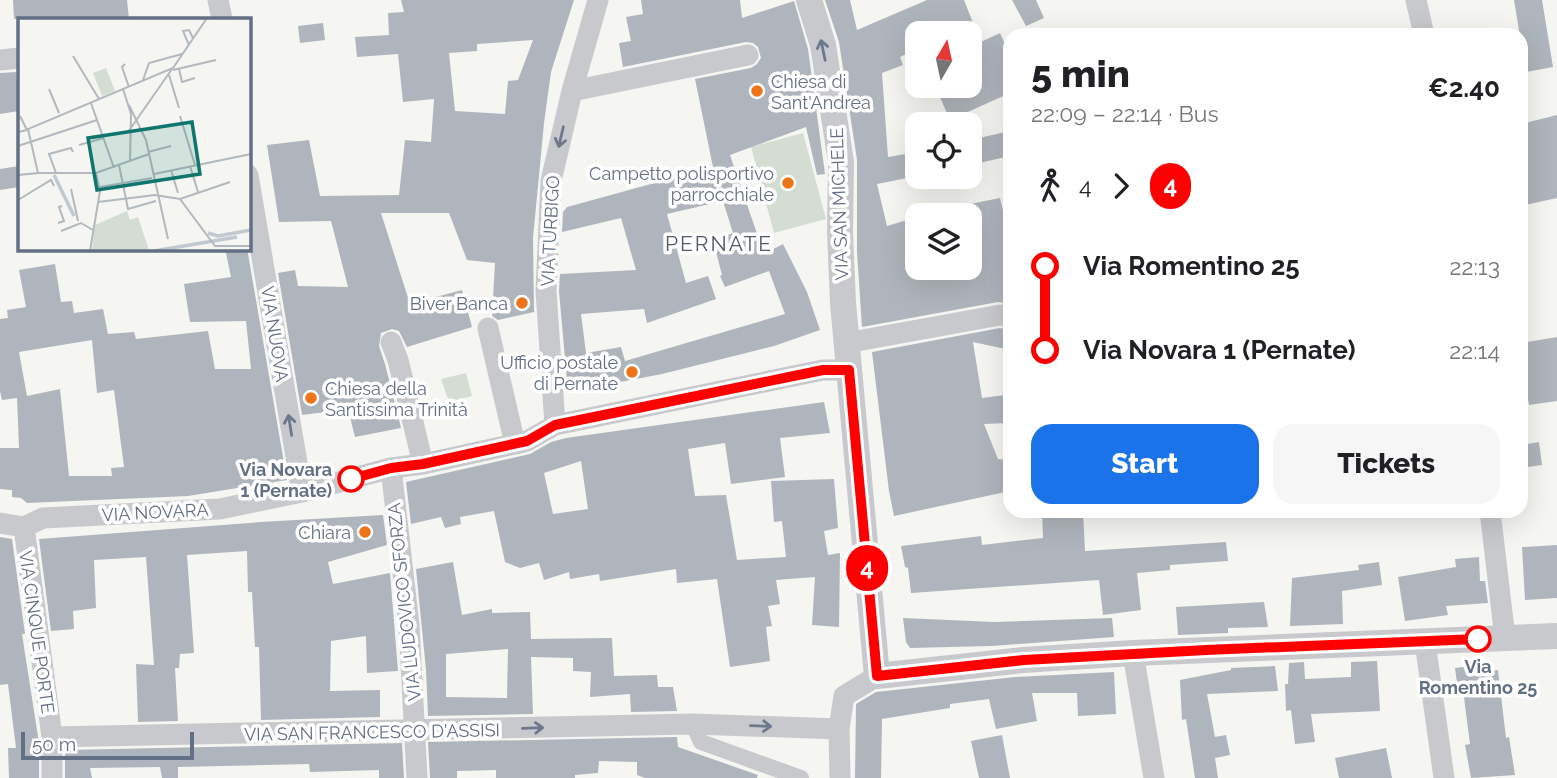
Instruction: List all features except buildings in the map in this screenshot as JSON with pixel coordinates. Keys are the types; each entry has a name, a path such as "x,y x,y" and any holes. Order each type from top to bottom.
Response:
{"street":[{"path":"218,0 222,18"},
{"name":"VIA TURBIGO","path":"555,425 546,291 551,181 572,91 598,0"},
{"name":"VIA SAN MICHELE","path":"809,0 822,46 841,162 840,232 846,343 877,676"},
{"path":"1416,0 1422,28"},
{"path":"572,91 748,55"},
{"path":"0,60 18,58"},
{"name":"VIA NUOVA","path":"250,186 302,492"},
{"path":"846,343 1003,316"},
{"path":"488,328 515,444"},
{"path":"391,342 423,464"},
{"name":"VIA NOVARA","path":"0,523 24,527 43,518 220,509 302,492 391,468 423,464 527,441 555,425 823,370 849,370"},
{"name":"VIA LUDOVICO SFORZA","path":"391,468 409,625 417,778"},
{"path":"1491,518 1505,638"},
{"name":"VIA CINQUE PORTE","path":"24,527 52,737 52,778"},
{"path":"840,778 839,729 844,696 877,676 1024,660 1133,653 1557,636"},
{"path":"1425,642 1444,778"},
{"path":"1133,653 1154,778"},
{"path":"693,724 701,742 801,778"},
{"name":"VIA SAN FRANCESCO D'ASSISI","path":"52,737 416,732 693,724 839,729"}],"shaded area":[{"name":"Campetto polisportivo parrocchiale","path":"803,133 826,219 774,233 751,147"},
{"path":"466,373 472,396 449,402 441,379"}],"bus line":[{"name":"4","path":"351,479 391,468 423,464 527,441 555,425 823,370 849,370 877,676 1024,660 1478,639"}],"place":[{"name":"Chiesa di Sant'Andrea","path":"757,91"},
{"name":"Campetto polisportivo parrocchiale","path":"788,183"},
{"name":"Biver Banca","path":"522,303"},
{"name":"Ufficio postale di Pernate","path":"632,372"},
{"name":"Chiesa della Santissima Trinità","path":"311,398"},
{"name":"Via Novara 1 (Pernate)","path":"351,479"},
{"name":"Chiara","path":"365,532"},
{"name":"Via Romentino 25","path":"1478,639"}],"district":[{"name":"PERNATE","path":"719,243"}]}
